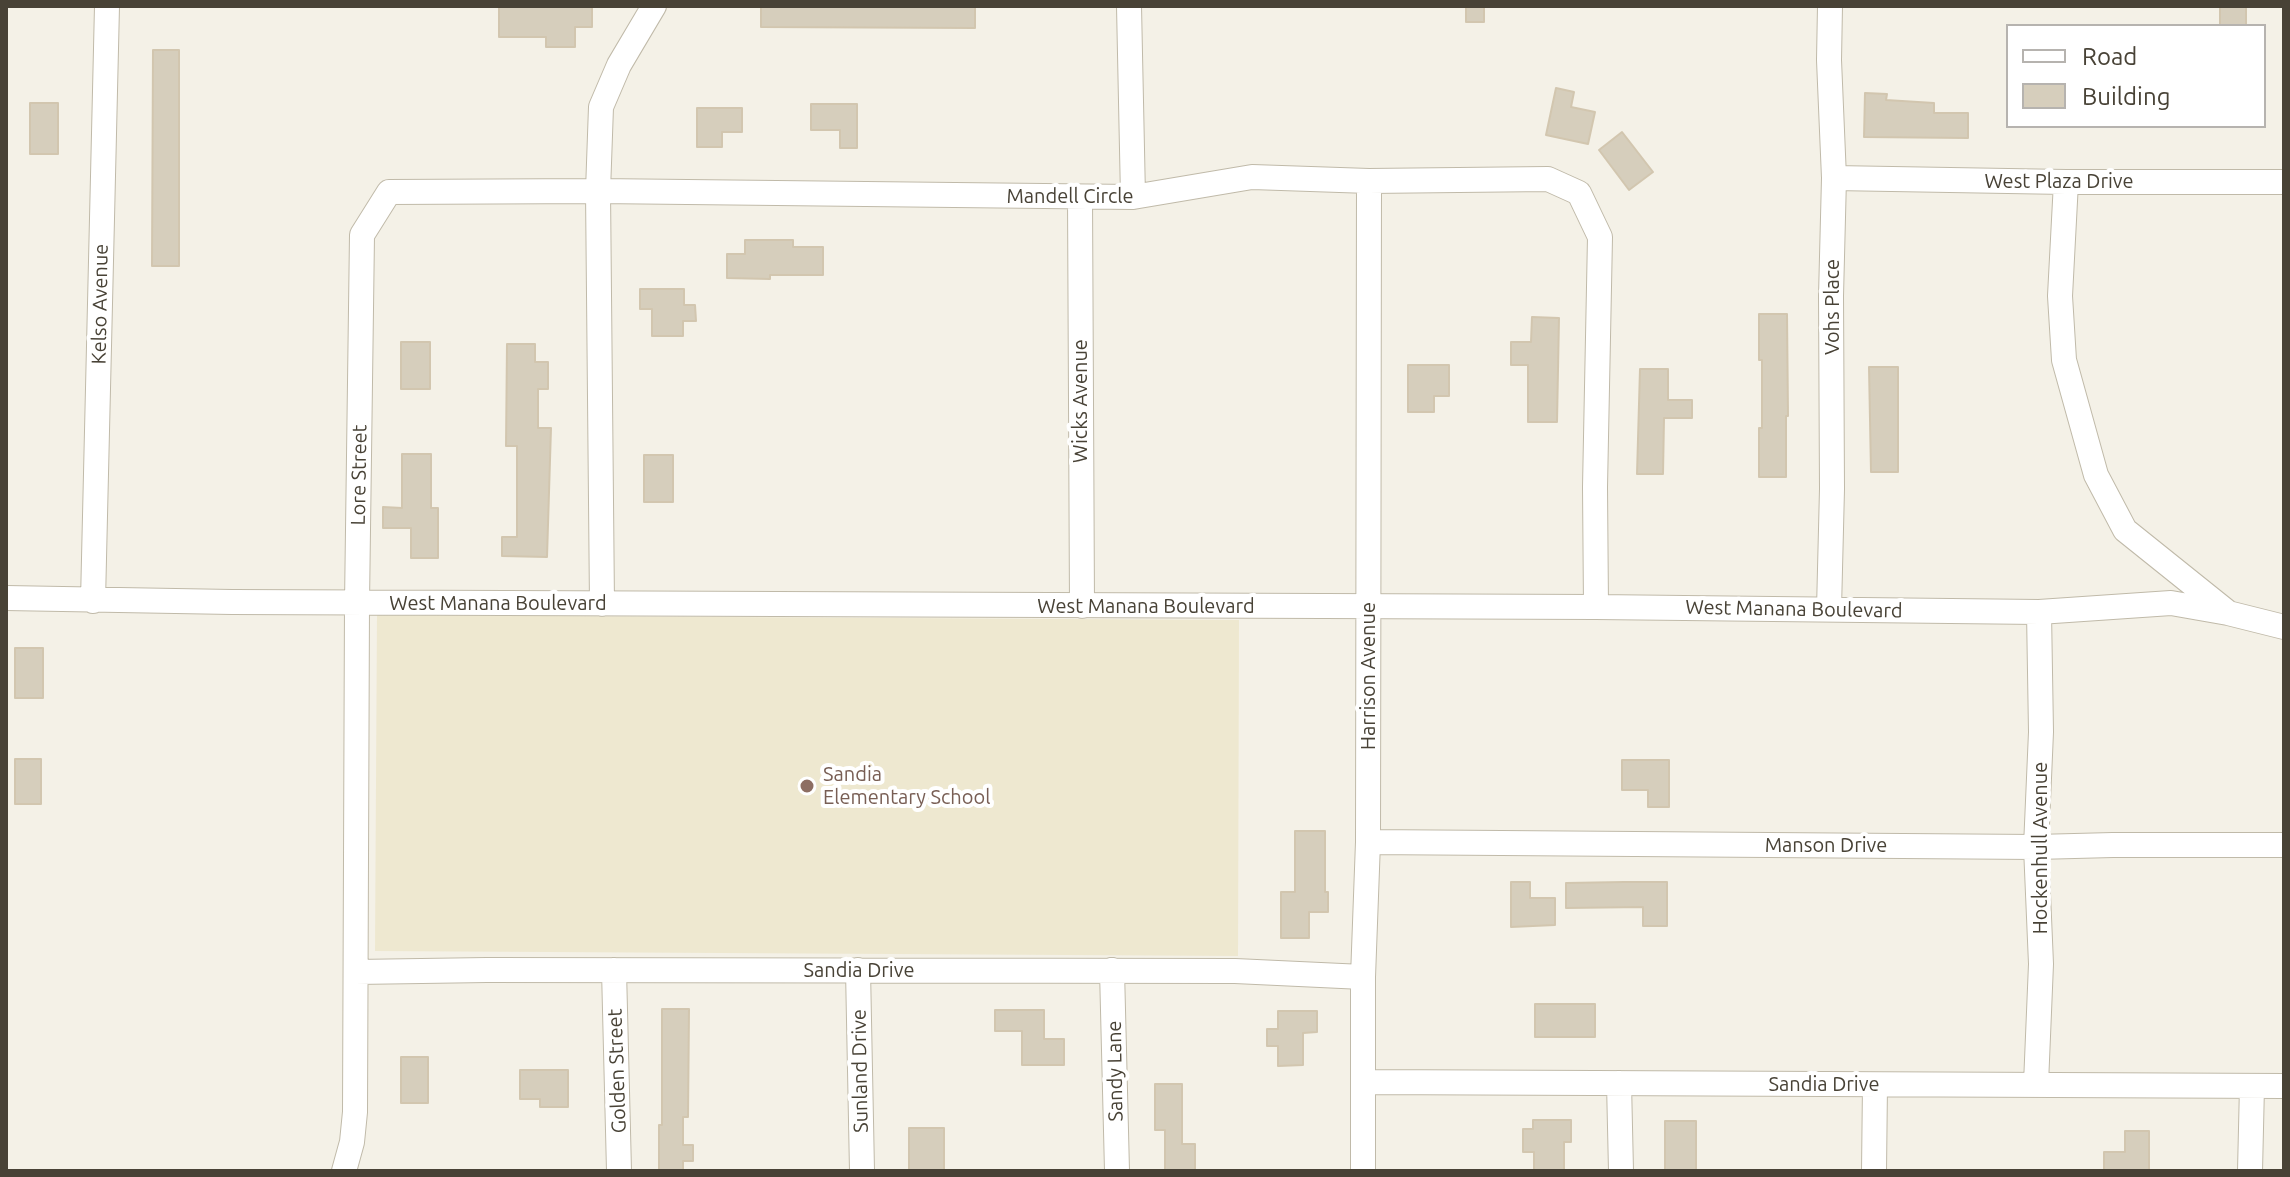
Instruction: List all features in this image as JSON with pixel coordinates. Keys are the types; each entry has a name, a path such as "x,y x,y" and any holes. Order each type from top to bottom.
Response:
{"street":[{"name":"Kelso Avenue","path":"93,601 107,6"},
{"path":"602,604 598,191 601,107 619,65 654,6"},
{"path":"1129,6 1133,197"},
{"name":"Vohs Place","path":"1829,609 1834,178 1830,6"},
{"name":"Mandell Circle","path":"598,191 1133,197 1252,177 1369,181 1548,179 1579,193 1600,237 1596,607"},
{"name":"West Plaza Drive","path":"1834,178 2284,182"},
{"name":"Harrison Avenue","path":"1363,1171 1363,977 1368,842 1369,181"},
{"path":"2066,182 2060,296 2064,360 2096,475 2125,530 2228,613"},
{"name":"Lore Street","path":"344,1171 352,1142 355,1112 362,235 389,192 598,191"},
{"name":"Wicks Avenue","path":"1080,197 1082,606"},
{"name":"West Manana Boulevard","path":"6,598 357,603 1596,607 2039,612 2171,603 2284,627"},
{"name":"Hockenhull Avenue","path":"2036,1084 2041,964 2036,847 2041,732 2039,612"},
{"name":"Manson Drive","path":"1368,842 2036,847 2284,845"},
{"name":"Golden Street","path":"614,970 619,1171"},
{"name":"Sunland Drive","path":"858,970 862,1171"},
{"name":"Sandia Drive","path":"356,972 1112,970 1235,971 1363,977"},
{"name":"Sandy Lane","path":"1112,970 1117,1171"},
{"name":"Sandia Drive","path":"1364,1082 2284,1086"},
{"path":"1619,1083 1621,1171"},
{"path":"1874,1171 1875,1085"},
{"path":"2250,1171 2252,1086"}],"shaded area":[{"name":"Sandia Elementary School","path":"377,615 1239,620 1238,956 375,951"}],"building":[{"path":"499,6 592,6 592,27 575,27 575,47 546,47 546,37 499,37"},
{"path":"761,6 975,6 975,28 761,27"},
{"path":"1466,6 1484,6 1484,22 1466,22"},
{"path":"2220,6 2246,6 2246,24 2220,24"},
{"path":"153,50 179,50 179,266 152,266"},
{"path":"1556,88 1574,92 1571,107 1595,112 1588,144 1546,135"},
{"path":"1865,93 1887,94 1886,100 1934,103 1934,113 1968,113 1968,138 1864,137"},
{"path":"30,103 58,103 58,154 30,154"},
{"path":"811,104 857,104 857,148 840,148 840,130 811,130"},
{"path":"697,108 742,108 742,132 722,132 722,147 697,147"},
{"path":"1622,132 1653,172 1629,190 1599,150"},
{"path":"745,240 793,240 793,247 823,247 823,275 727,278 727,254 745,254"},
{"path":"640,289 684,289 684,305 695,305 696,321 683,321 683,336 652,336 652,309 640,309"},
{"path":"1759,314 1787,314 1786,477 1759,477 1762,360 1759,360"},
{"path":"1532,317 1559,318 1557,422 1528,422 1528,365 1511,365 1511,342 1531,342"},
{"path":"401,342 430,342 430,389 401,389"},
{"path":"507,344 535,344 535,362 548,362 548,389 538,389 538,428 551,428 547,557 502,556 502,537 517,537 517,446 506,446"},
{"path":"1408,365 1449,365 1449,396 1434,396 1434,412 1408,412"},
{"path":"1869,367 1898,367 1898,472 1871,472"},
{"path":"1640,369 1668,369 1668,400 1692,400 1692,418 1664,418 1663,474 1637,474"},
{"path":"402,454 431,454 431,508 438,508 438,558 411,558 411,528 383,528 383,507 402,508"},
{"path":"644,455 673,455 673,502 644,502"},
{"path":"15,648 43,648 43,698 15,698"},
{"path":"15,759 41,759 41,804 15,804"},
{"path":"1622,760 1669,760 1669,807 1648,807 1648,790 1622,790"},
{"path":"1295,831 1325,831 1328,912 1309,912 1309,938 1281,938 1281,892 1295,892"},
{"path":"1511,882 1530,882 1530,898 1555,898 1555,925 1511,927"},
{"path":"1667,882 1667,926 1643,926 1643,907 1566,908 1566,883"},
{"path":"1535,1004 1595,1004 1595,1037 1535,1037"},
{"path":"662,1009 689,1009 688,1117 683,1117 683,1145 693,1145 693,1161 683,1161 683,1171 659,1171"},
{"path":"995,1010 1044,1010 1044,1039 1064,1039 1064,1065 1022,1065 1022,1031 995,1031"},
{"path":"1278,1011 1317,1011 1317,1032 1303,1033 1303,1065 1278,1066 1278,1046 1267,1046 1267,1029 1278,1029"},
{"path":"401,1057 428,1057 428,1103 401,1103"},
{"path":"520,1070 568,1070 568,1107 540,1107 540,1099 520,1099"},
{"path":"1155,1084 1182,1084 1182,1144 1195,1144 1195,1171 1165,1171 1165,1130 1155,1130"},
{"path":"1533,1120 1571,1120 1571,1142 1564,1142 1564,1171 1534,1171 1534,1152 1523,1152 1523,1129 1533,1129"},
{"path":"1665,1121 1696,1121 1696,1171 1665,1171"},
{"path":"909,1128 944,1128 944,1171 909,1171"},
{"path":"2125,1131 2149,1131 2149,1171 2104,1171 2104,1152 2125,1152"}],"place":[{"name":"Sandia Elementary School","path":"807,786"}]}
